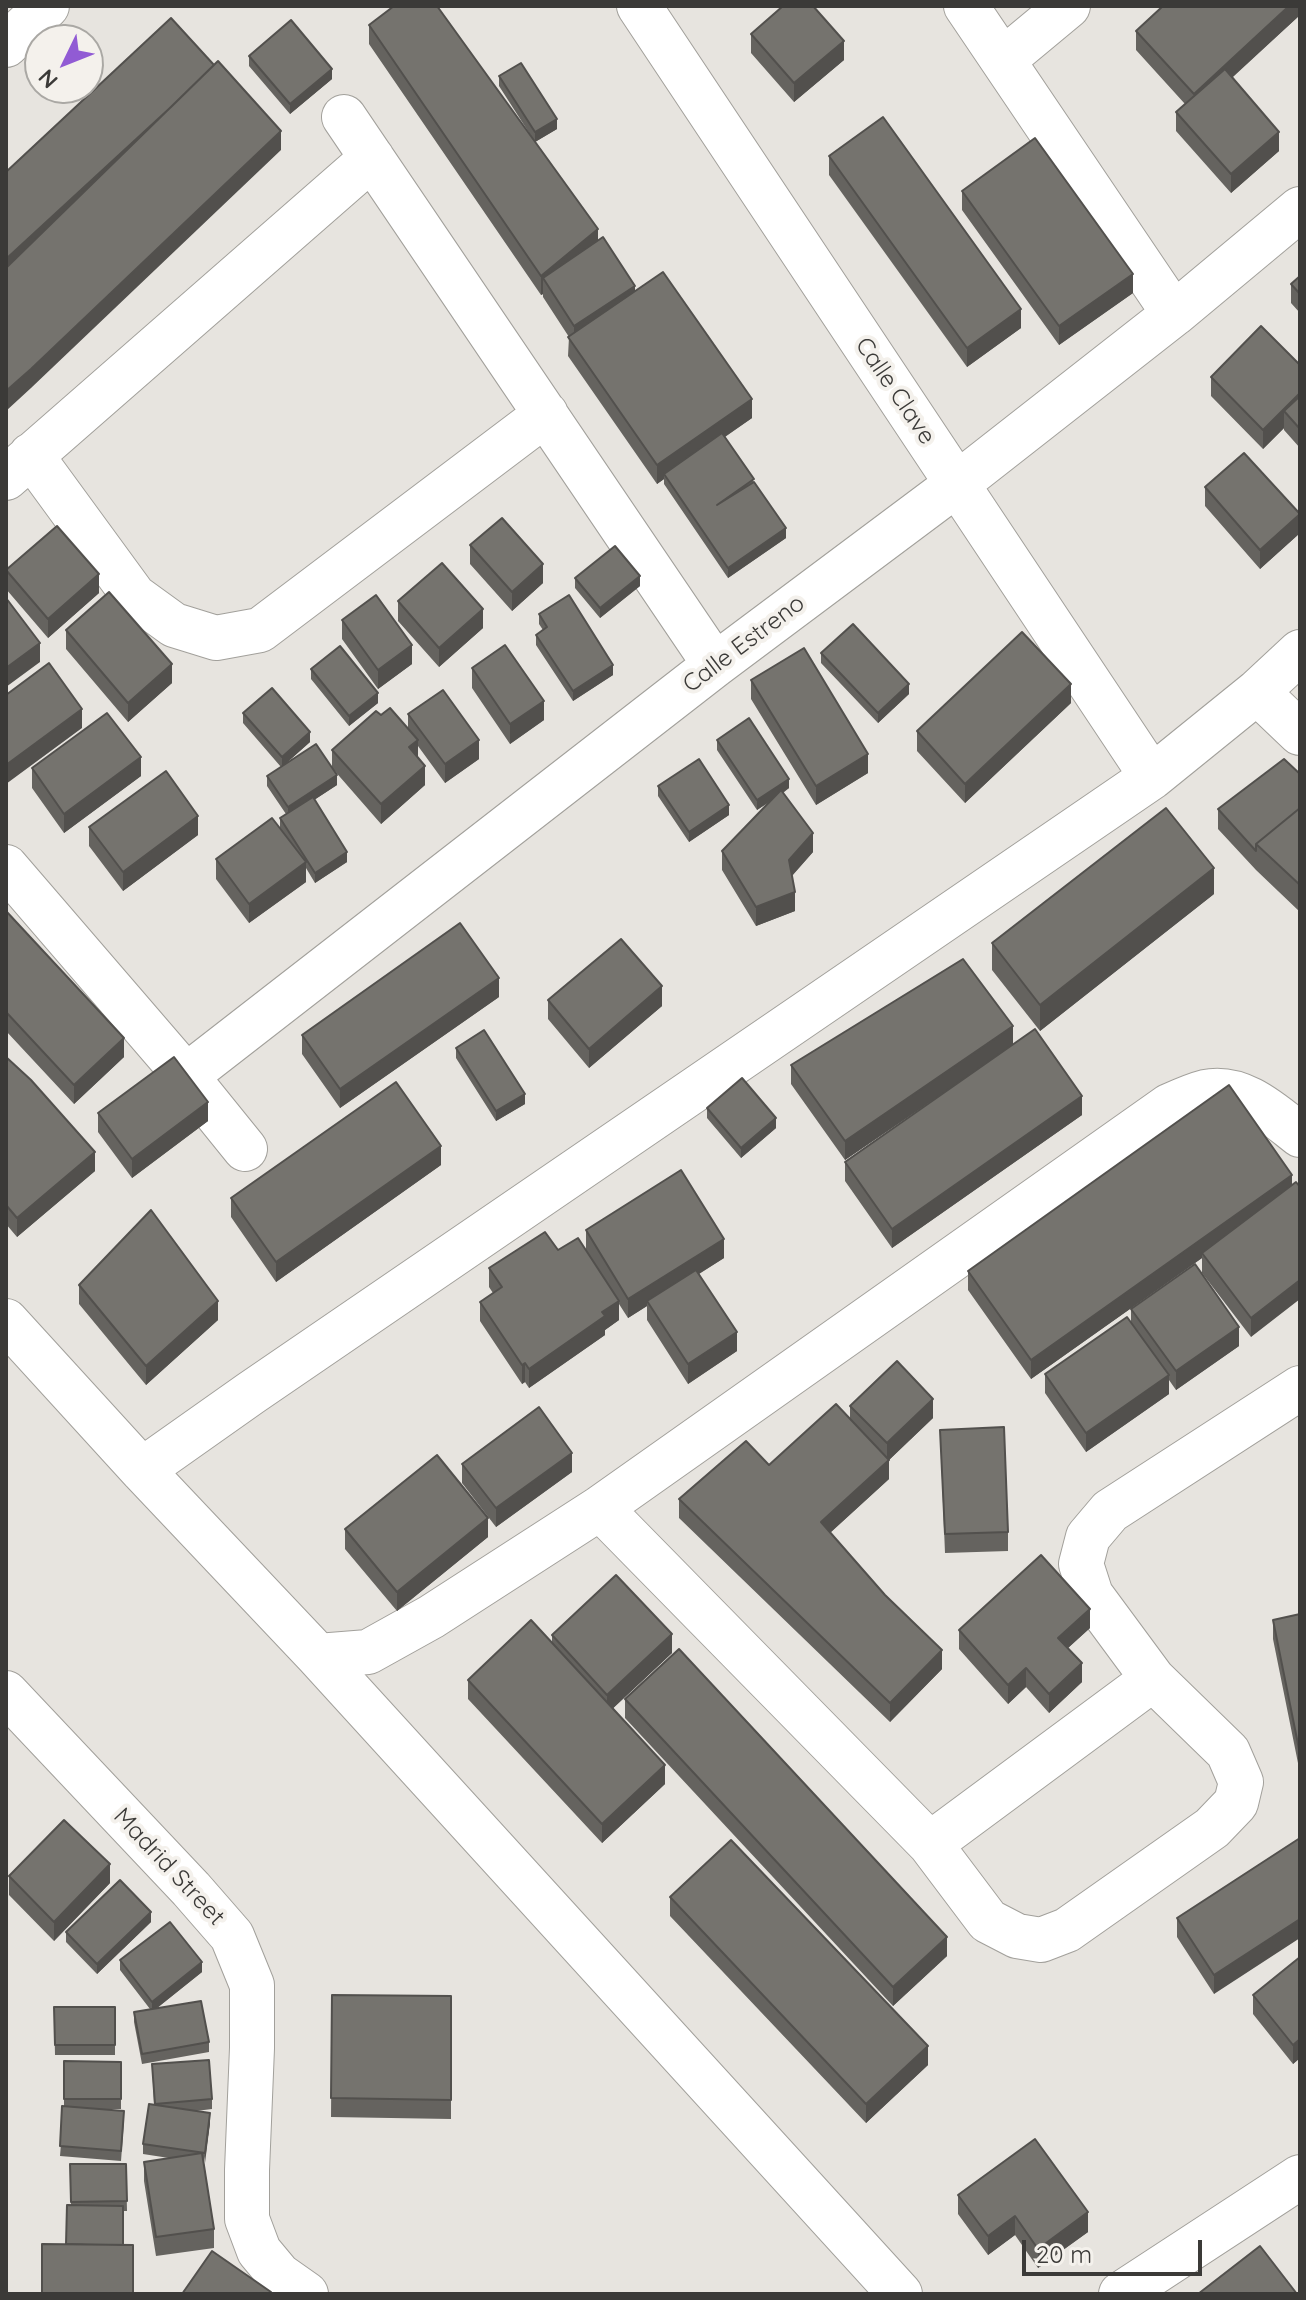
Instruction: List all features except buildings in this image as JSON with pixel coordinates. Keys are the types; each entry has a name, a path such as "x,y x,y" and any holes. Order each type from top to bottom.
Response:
{"street":[{"path":"6,45 47,6"},
{"name":"Calle Clave","path":"639,6 1152,777"},
{"path":"966,6 1174,314"},
{"path":"1003,60 1068,6"},
{"path":"344,117 715,665"},
{"path":"372,158 18,466 134,596 174,625 216,638 260,630 546,414"},
{"name":"Calle Estreno","path":"186,1076 715,665 957,484 1174,314 1300,209"},
{"path":"142,1470 1152,777 1257,692 1300,652"},
{"path":"1257,692 1300,733"},
{"path":"6,867 245,1149"},
{"path":"318,1656 368,1652 431,1617 600,1508 1169,1106 1206,1091 1231,1092 1259,1103 1300,1135"},
{"path":"6,1321 318,1656 900,2294"},
{"path":"600,1508 930,1844 988,1921 1017,1936 1041,1940 1067,1930 1212,1828 1236,1803 1241,1782 1228,1752 1153,1679 1091,1595 1081,1564 1088,1537 1110,1511 1300,1388"},
{"path":"930,1844 1153,1679"},
{"name":"Madrid Street","path":"6,1693 232,1936 252,1985 247,2219 259,2251 279,2275 306,2294"},
{"path":"1121,2294 1300,2177"}]}
